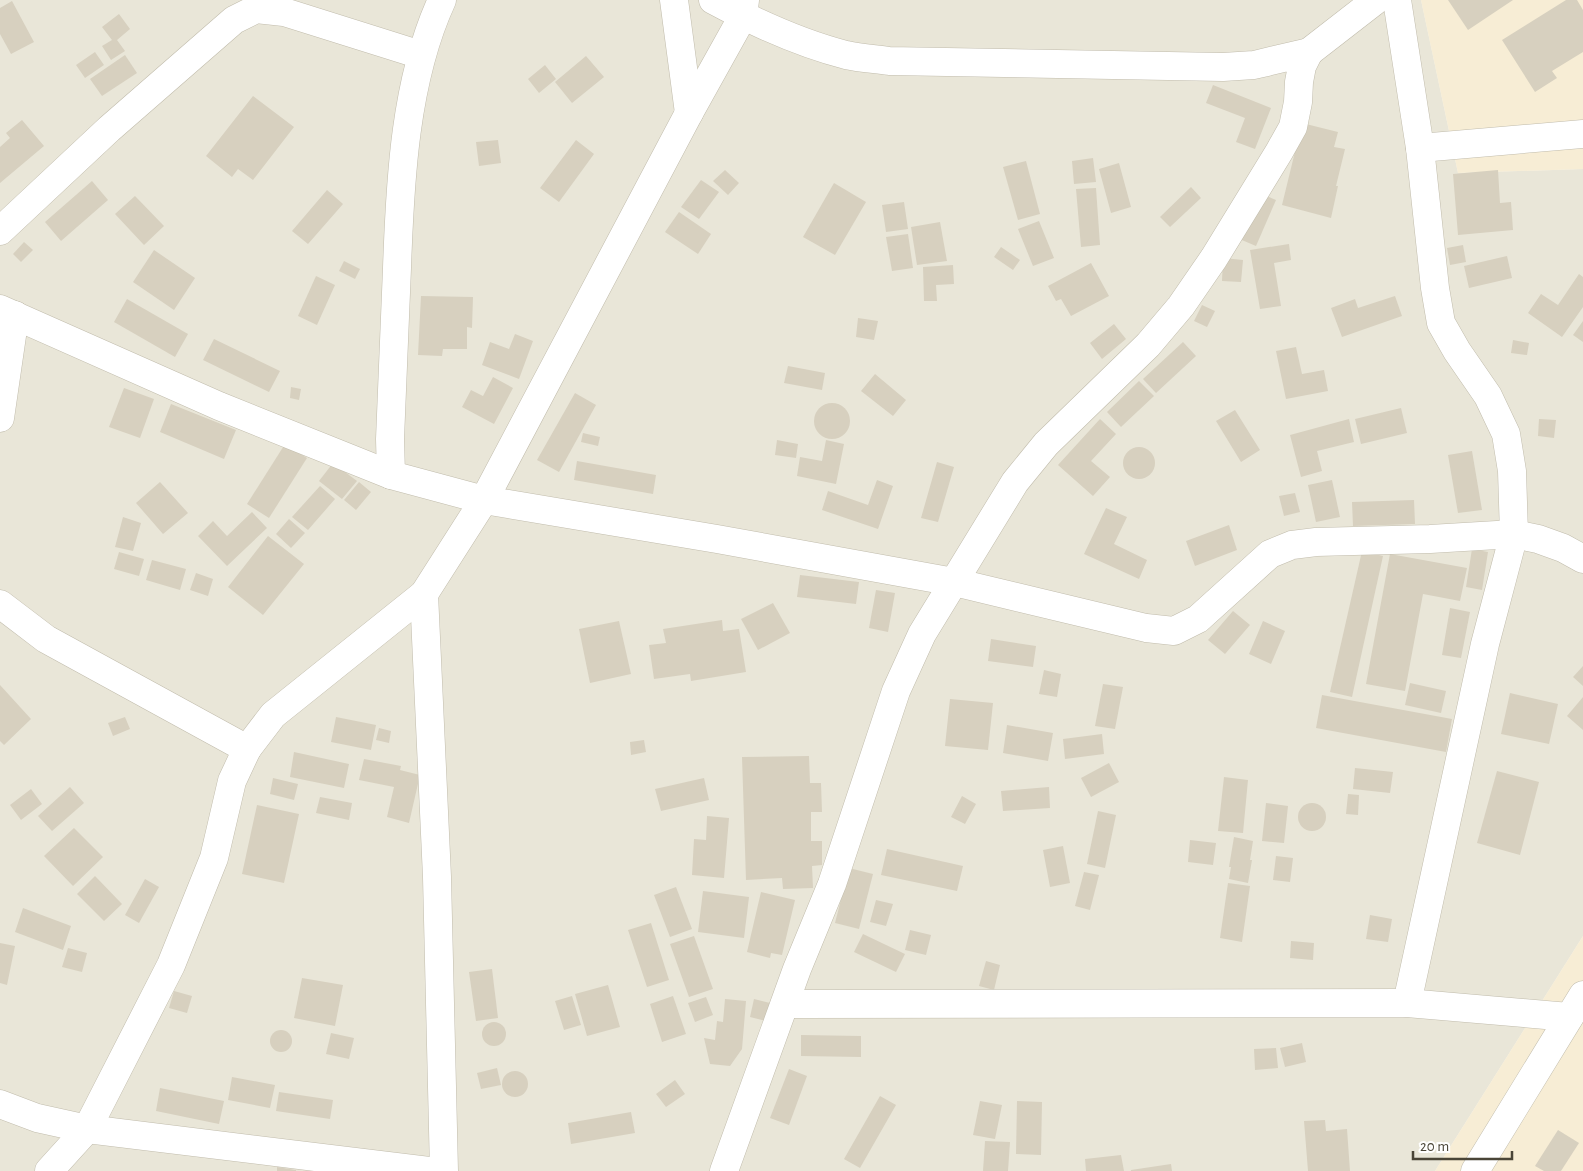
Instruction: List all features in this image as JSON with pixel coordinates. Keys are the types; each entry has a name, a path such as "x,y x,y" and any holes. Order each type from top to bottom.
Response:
{"street":[{"path":"391,475 390,439 400,181 421,55 442,0"},
{"path":"674,0 689,114"},
{"path":"713,0 744,8 810,42 847,55 889,61 1223,67 1254,65 1309,52 1376,0"},
{"path":"1397,0 1420,148 1435,288 1442,323 1457,351 1488,396 1506,434 1512,470 1514,534 1485,644 1407,1003"},
{"path":"49,1171 87,1129 171,965 214,858 232,781 247,749 273,715 424,594 484,500 744,8"},
{"path":"0,232 109,130 234,20 256,9 284,12 421,55"},
{"path":"724,1171 797,969 832,884 896,690 922,634 1015,482 1046,444 1148,345 1181,306 1214,258 1293,127 1302,66 1309,52"},
{"path":"1420,148 1583,134"},
{"path":"0,418 8,312 219,406 391,475 484,500 717,539 954,582 1146,628 1174,631 1198,619 1270,554 1292,546 1316,542 1430,539 1514,534 1538,539 1563,548 1583,559"},
{"path":"424,594 437,877 444,1171"},
{"path":"0,604 46,638 247,749"},
{"path":"785,1004 1407,1003 1576,1006"},
{"path":"1475,1171 1576,1006"},
{"path":"0,1104 37,1118 87,1129 429,1171"}],"shaded area":[{"path":"0,0 1421,0 1458,173 1583,169 1583,936 1435,1171 0,1171"},
{"path":"1421,0 1583,0 1583,169 1458,173"},
{"path":"1583,936 1583,1171 1435,1171"}],"building":[{"path":"1448,0 1513,0 1468,30"},
{"path":"1566,0 1577,0 1583,10 1583,52 1552,71 1557,78 1535,92 1502,40"},
{"path":"12,1 34,42 11,54 0,34 0,8"},
{"path":"119,14 130,29 117,40 125,51 111,60 102,46 112,40 102,27"},
{"path":"95,52 104,65 85,78 76,65"},
{"path":"125,55 137,73 102,96 90,79"},
{"path":"586,56 604,77 572,103 555,82"},
{"path":"545,65 556,79 539,93 528,79"},
{"path":"1213,85 1271,108 1255,149 1236,142 1245,118 1206,103"},
{"path":"253,96 294,127 253,180 238,169 232,177 206,156"},
{"path":"22,120 44,146 0,183 0,147 10,138 6,133"},
{"path":"1302,123 1338,132 1334,147 1345,149 1331,218 1282,205"},
{"path":"498,140 501,163 479,166 476,142"},
{"path":"576,140 594,154 559,202 540,188"},
{"path":"1093,158 1096,182 1074,184 1072,161"},
{"path":"1026,161 1040,214 1018,220 1003,167"},
{"path":"1119,163 1131,207 1111,213 1099,169"},
{"path":"725,170 739,183 728,195 713,181"},
{"path":"1498,170 1500,203 1511,202 1513,230 1458,235 1453,174"},
{"path":"701,180 719,192 699,219 681,207"},
{"path":"92,181 108,200 61,241 45,222"},
{"path":"834,183 866,202 835,255 803,237"},
{"path":"1191,187 1201,198 1170,227 1160,217"},
{"path":"1096,188 1100,245 1081,247 1076,189"},
{"path":"327,190 343,204 308,244 292,231"},
{"path":"1257,192 1276,200 1256,246 1237,238"},
{"path":"135,196 164,226 144,245 115,214"},
{"path":"904,202 908,229 886,232 882,205"},
{"path":"679,212 711,234 698,254 665,232"},
{"path":"1039,221 1054,258 1033,266 1018,229"},
{"path":"940,222 947,261 917,265 911,227"},
{"path":"908,234 913,268 892,271 886,237"},
{"path":"24,242 33,250 21,262 13,254"},
{"path":"1289,244 1291,260 1274,263 1281,306 1260,309 1250,250"},
{"path":"1463,245 1466,262 1450,265 1447,248"},
{"path":"1001,247 1020,260 1013,270 994,257"},
{"path":"154,250 195,278 174,310 133,282"},
{"path":"1507,256 1512,278 1469,288 1464,266"},
{"path":"1223,258 1243,260 1241,282 1222,281"},
{"path":"344,261 360,269 355,279 339,271"},
{"path":"1091,263 1109,296 1071,316 1061,299 1056,301 1048,286"},
{"path":"953,265 954,284 936,285 937,301 924,301 923,267"},
{"path":"1579,274 1583,277 1583,307 1562,337 1528,313 1541,294 1558,305"},
{"path":"316,276 335,285 317,325 298,316"},
{"path":"421,296 473,297 472,328 467,327 467,349 443,349 442,356 418,355"},
{"path":"1395,296 1402,316 1342,337 1331,308 1355,299 1358,308"},
{"path":"127,299 188,334 175,357 114,322"},
{"path":"1202,305 1215,311 1207,327 1194,321"},
{"path":"858,318 878,321 874,340 856,337"},
{"path":"1583,321 1583,342 1573,335"},
{"path":"1114,324 1126,339 1102,359 1090,343"},
{"path":"515,334 533,341 519,379 482,365 490,342 509,349"},
{"path":"214,339 280,371 269,392 203,360"},
{"path":"1513,340 1529,343 1527,355 1511,353"},
{"path":"1183,342 1196,356 1156,393 1143,379"},
{"path":"1296,347 1302,374 1324,370 1328,391 1286,399 1276,351"},
{"path":"788,366 825,373 822,390 784,383"},
{"path":"875,374 906,400 893,416 861,391"},
{"path":"493,377 513,388 494,424 462,407 471,390 483,396"},
{"path":"1139,381 1154,396 1121,427 1107,412"},
{"path":"291,387 301,389 299,400 290,398"},
{"path":"124,388 154,399 140,438 109,427"},
{"path":"575,393 596,405 559,472 537,460"},
{"path":"832,403 844,409 850,421 844,433 832,439 820,433 814,421 820,409"},
{"path":"171,404 236,430 224,459 160,432"},
{"path":"1401,408 1407,433 1361,444 1355,419"},
{"path":"1235,410 1260,450 1241,462 1216,421"},
{"path":"1100,419 1116,434 1091,461 1110,477 1093,496 1058,465"},
{"path":"1349,419 1354,442 1317,451 1322,471 1301,477 1290,435"},
{"path":"1539,419 1556,420 1554,438 1538,436"},
{"path":"583,433 600,437 598,446 581,442"},
{"path":"777,440 798,444 796,458 775,455"},
{"path":"826,440 844,444 836,484 797,476 800,457 822,461"},
{"path":"285,444 307,458 269,518 247,504"},
{"path":"1139,447 1145,448 1150,452 1154,457 1154,469 1150,474 1145,478 1139,479 1133,478 1128,474 1124,469 1123,463 1124,457 1128,452 1133,448"},
{"path":"1472,451 1482,510 1458,513 1448,455"},
{"path":"577,461 656,475 653,494 574,480"},
{"path":"937,462 954,467 938,522 921,518"},
{"path":"333,463 357,481 342,499 319,481"},
{"path":"877,480 893,486 878,529 822,510 828,491 868,505"},
{"path":"1332,480 1340,517 1316,522 1308,485"},
{"path":"160,482 188,513 163,534 136,503"},
{"path":"359,482 371,492 356,510 344,500"},
{"path":"320,486 335,499 308,530 292,517"},
{"path":"1295,493 1300,512 1284,516 1279,496"},
{"path":"1414,500 1415,524 1353,526 1352,502"},
{"path":"1106,508 1127,517 1114,544 1147,560 1139,579 1084,554"},
{"path":"252,512 267,528 227,566 198,536 213,521 227,536"},
{"path":"123,517 141,523 133,551 115,547"},
{"path":"289,519 305,533 291,548 276,534"},
{"path":"1229,525 1237,550 1195,566 1186,541"},
{"path":"268,536 304,564 263,615 228,587"},
{"path":"1472,549 1488,552 1482,590 1466,587"},
{"path":"1362,551 1383,556 1352,697 1330,692"},
{"path":"119,552 144,559 139,576 114,569"},
{"path":"1390,554 1467,568 1460,601 1423,594 1405,691 1366,684"},
{"path":"152,560 186,569 180,590 146,580"},
{"path":"196,573 213,579 208,596 190,590"},
{"path":"800,575 859,582 856,604 797,597"},
{"path":"876,590 895,593 888,632 869,628"},
{"path":"773,603 790,633 758,650 741,619"},
{"path":"1450,608 1470,612 1461,658 1442,655"},
{"path":"1233,611 1250,625 1225,654 1208,640"},
{"path":"722,620 723,631 739,629 746,672 691,681 690,674 654,679 649,645 666,643 663,629"},
{"path":"619,621 631,674 590,683 579,629"},
{"path":"1263,621 1285,631 1271,664 1249,654"},
{"path":"991,639 1036,646 1033,667 988,661"},
{"path":"1583,666 1583,686 1573,677"},
{"path":"1044,670 1061,674 1057,697 1039,694"},
{"path":"1410,683 1446,691 1441,713 1405,705"},
{"path":"1103,684 1123,687 1115,729 1095,726"},
{"path":"0,685 31,719 4,745 0,741"},
{"path":"1510,693 1558,704 1549,744 1501,734"},
{"path":"1322,695 1452,719 1446,752 1316,728"},
{"path":"1583,697 1583,730 1567,716"},
{"path":"950,699 993,703 988,750 945,746"},
{"path":"125,717 130,729 113,736 108,723"},
{"path":"336,717 376,725 371,750 331,742"},
{"path":"1007,725 1053,733 1048,761 1003,753"},
{"path":"379,728 391,731 389,743 376,740"},
{"path":"1102,734 1104,754 1065,759 1063,739"},
{"path":"644,740 646,752 631,755 630,742"},
{"path":"294,752 349,764 344,788 290,777"},
{"path":"809,756 810,783 821,783 822,812 811,812 811,841 822,841 822,865 812,866 813,888 783,889 782,878 746,880 742,757"},
{"path":"364,759 401,766 400,770 420,775 409,823 387,817 394,787 359,780"},
{"path":"1109,763 1119,782 1091,797 1081,778"},
{"path":"1355,768 1393,772 1390,793 1353,789"},
{"path":"1497,771 1539,782 1520,855 1477,843"},
{"path":"1224,777 1248,780 1243,833 1218,831"},
{"path":"273,778 298,784 294,800 270,794"},
{"path":"704,778 709,800 661,811 655,789"},
{"path":"70,787 84,803 52,831 38,816"},
{"path":"1049,787 1050,808 1003,811 1001,791"},
{"path":"31,789 42,804 21,820 10,805"},
{"path":"1348,794 1359,795 1358,815 1346,814"},
{"path":"962,796 976,804 965,824 951,817"},
{"path":"320,797 352,803 349,820 316,813"},
{"path":"1266,803 1288,806 1284,843 1262,841"},
{"path":"1312,803 1322,807 1326,817 1322,827 1312,831 1302,827 1298,817 1302,807"},
{"path":"257,805 299,814 284,883 242,874"},
{"path":"1098,811 1116,815 1105,868 1087,864"},
{"path":"707,816 729,818 724,878 692,875 694,839 706,840"},
{"path":"74,828 103,857 73,886 44,856"},
{"path":"1234,837 1253,841 1248,883 1229,879"},
{"path":"1190,840 1216,843 1213,865 1188,862"},
{"path":"1063,846 1070,883 1050,887 1043,850"},
{"path":"887,849 963,866 957,891 881,875"},
{"path":"1276,856 1293,858 1290,882 1273,880"},
{"path":"849,868 873,874 859,929 835,923"},
{"path":"1084,872 1099,875 1090,910 1075,906"},
{"path":"95,876 122,904 104,921 77,894"},
{"path":"145,879 159,887 139,923 125,915"},
{"path":"1228,883 1250,886 1242,942 1220,938"},
{"path":"676,887 692,929 670,937 654,895"},
{"path":"703,891 749,897 744,938 698,932"},
{"path":"761,892 795,900 782,955 771,953 770,958 747,952"},
{"path":"876,900 893,904 886,926 870,922"},
{"path":"23,908 71,926 63,950 15,932"},
{"path":"1370,915 1392,919 1388,942 1366,939"},
{"path":"651,923 669,980 647,987 628,930"},
{"path":"910,930 931,935 926,955 905,950"},
{"path":"863,934 905,954 896,972 854,952"},
{"path":"694,936 713,989 689,997 670,944"},
{"path":"1291,941 1314,943 1313,960 1290,958"},
{"path":"0,943 15,946 7,985 0,983"},
{"path":"68,948 87,953 82,972 62,967"},
{"path":"986,961 1000,965 994,990 979,986"},
{"path":"492,969 498,1018 476,1021 469,972"},
{"path":"302,978 343,985 335,1026 294,1018"},
{"path":"608,985 620,1027 587,1036 575,994"},
{"path":"174,991 192,996 187,1013 169,1008"},
{"path":"572,996 581,1025 564,1030 555,1001"},
{"path":"673,996 686,1034 662,1042 650,1004"},
{"path":"706,997 713,1015 695,1022 688,1003"},
{"path":"725,999 746,1001 742,1049 730,1066 710,1064 704,1038 715,1040 717,1021 723,1022"},
{"path":"754,999 770,1003 766,1021 750,1017"},
{"path":"489,1022 499,1022 506,1029 506,1039 499,1046 489,1046 482,1039 482,1029"},
{"path":"277,1030 285,1030 292,1037 292,1045 285,1052 277,1052 270,1045 270,1037"},
{"path":"331,1033 354,1038 349,1059 326,1054"},
{"path":"801,1035 861,1036 861,1057 801,1056"},
{"path":"1302,1043 1306,1062 1285,1067 1280,1048"},
{"path":"1276,1048 1278,1068 1255,1070 1254,1049"},
{"path":"497,1068 501,1085 481,1089 477,1073"},
{"path":"789,1069 807,1076 789,1125 770,1118"},
{"path":"515,1071 524,1075 528,1084 524,1093 515,1097 506,1093 502,1084 506,1075"},
{"path":"232,1077 275,1085 270,1108 228,1100"},
{"path":"675,1080 685,1094 666,1107 656,1094"},
{"path":"160,1088 224,1101 219,1124 156,1111"},
{"path":"279,1092 333,1100 330,1119 276,1111"},
{"path":"880,1096 896,1105 860,1168 844,1159"},
{"path":"980,1101 1002,1105 995,1139 973,1135"},
{"path":"1017,1101 1042,1102 1041,1155 1016,1154"},
{"path":"631,1112 635,1133 571,1144 568,1123"},
{"path":"1325,1120 1326,1131 1347,1129 1350,1171 1308,1171 1304,1121"},
{"path":"1558,1130 1579,1143 1561,1171 1544,1171 1535,1166"},
{"path":"985,1141 1010,1142 1008,1171 983,1171"},
{"path":"1121,1155 1124,1171 1086,1171 1085,1159"},
{"path":"1171,1164 1172,1171 1131,1171 1131,1170"},
{"path":"277,1167 296,1170 296,1171 277,1171"}]}
